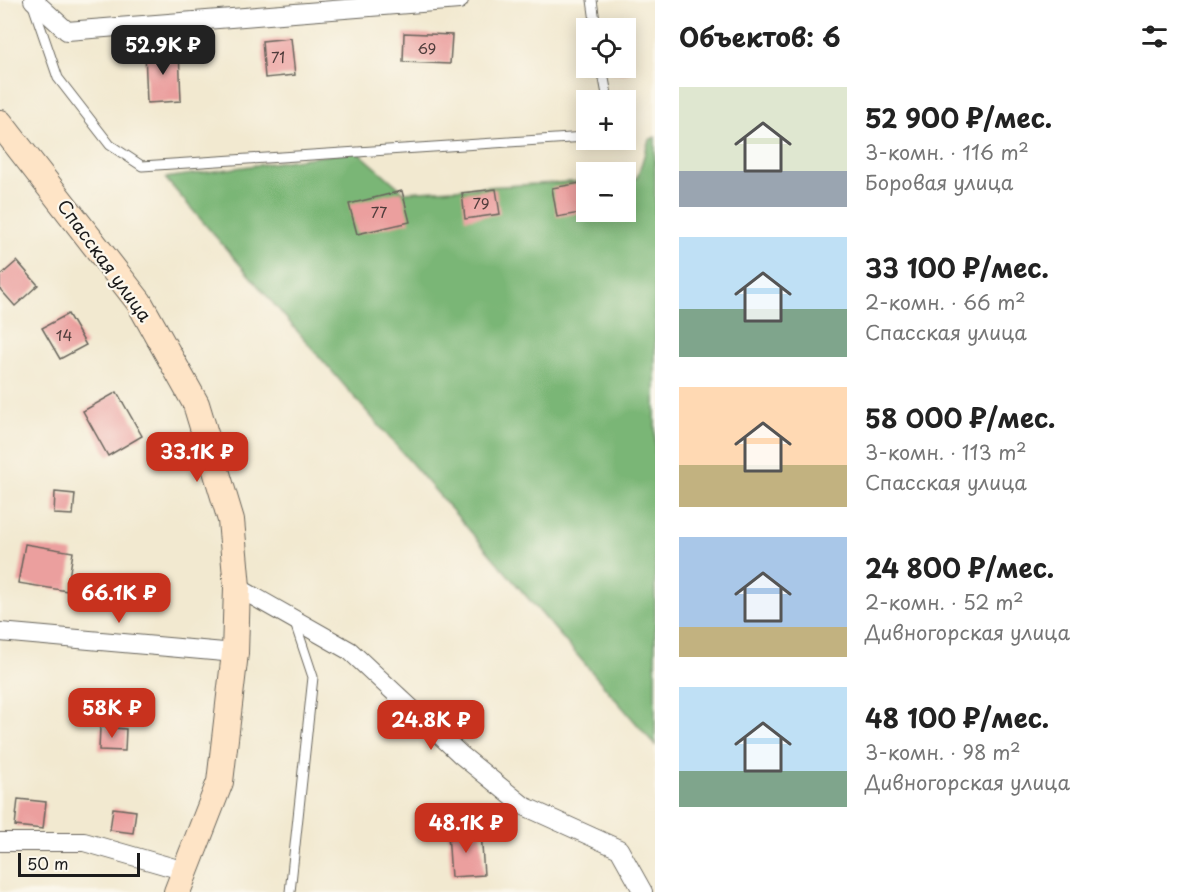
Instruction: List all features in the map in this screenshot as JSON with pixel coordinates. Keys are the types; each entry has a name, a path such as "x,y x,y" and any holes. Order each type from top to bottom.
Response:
{"street":[{"path":"32,0 66,31 293,6 459,0"},
{"name":"Спасская улица","path":"0,123 139,302 196,404 231,520 237,587 235,653 220,782 181,882"},
{"path":"237,587 350,651 461,754 524,806 620,849 643,892"},
{"path":"0,632 235,653"},
{"path":"0,842 84,842 181,882"}],"lane":[{"path":"32,0 58,78 110,145 142,166 576,138"},
{"path":"592,0 595,18"},
{"path":"290,892 313,677 294,620"}],"green space":[{"path":"655,137 655,745 165,178 357,151 404,192 576,182 576,222 636,222 636,178 649,140"}],"building":[{"path":"404,33 452,35 450,64 403,62"},
{"path":"291,38 295,75 265,78 262,41"},
{"path":"179,50 181,101 147,103 145,51"},
{"path":"576,184 576,214 557,217 552,188"},
{"path":"496,189 500,214 465,219 462,193"},
{"path":"402,191 410,222 357,234 349,204"},
{"path":"17,261 38,285 15,306 0,289 0,276"},
{"path":"68,314 86,345 60,359 42,328"},
{"path":"117,392 142,436 108,456 83,411"},
{"path":"55,492 75,494 73,515 54,514"},
{"path":"25,544 73,552 67,591 18,583"},
{"path":"100,727 126,729 125,751 99,750"},
{"path":"18,799 46,802 43,829 15,826"},
{"path":"113,808 136,811 133,833 110,830"},
{"path":"481,831 484,875 451,877 448,833"}]}
